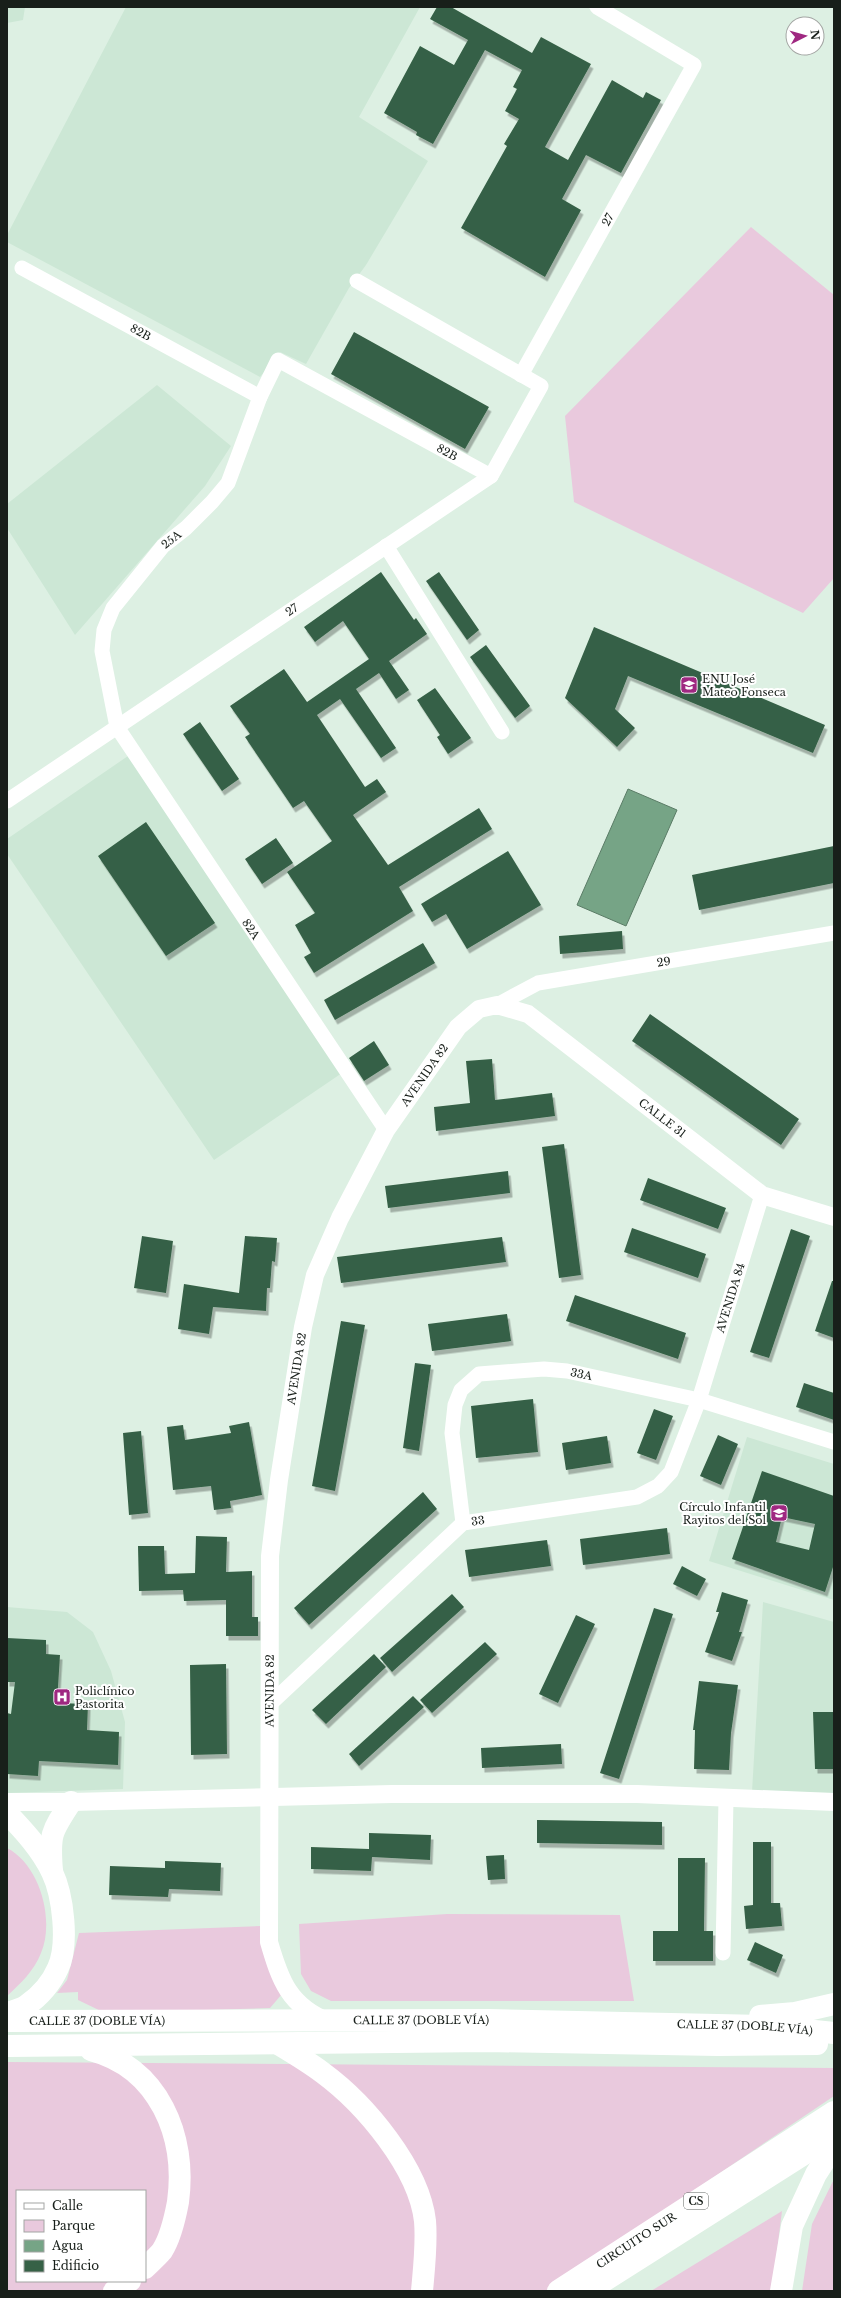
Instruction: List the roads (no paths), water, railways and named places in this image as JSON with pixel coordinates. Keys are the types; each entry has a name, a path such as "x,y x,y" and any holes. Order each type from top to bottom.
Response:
{"highway":[{"path":"7,2013 26,2006 44,1990 59,1967 64,1940 63,1920 60,1898 52,1872 50,1848 53,1830 71,1802"},
{"path":"7,1813 28,1834 52,1872"},
{"path":"693,2024 795,2013 834,2004"},
{"name":"CALLE 37 (DOBLE VÍA)","path":"7,2021 329,2022 488,2020 766,2026 834,2033"},
{"name":"CALLE 37 (DOBLE VÍA)","path":"74,2045 280,2045 488,2041 718,2045 834,2043"},
{"path":"7,2046 74,2045 102,2053 122,2062 144,2082 164,2108 174,2132 180,2156 180,2183 175,2220 162,2250 146,2267"},
{"path":"280,2045 324,2074 358,2105 390,2141 413,2180 425,2220 422,2291"},
{"name":"CIRCUITO SUR","path":"558,2291 834,2112"},
{"name":"CIRCUITO SUR","path":"588,2291 834,2135"},
{"path":"781,2291 792,2226 816,2174 834,2146"},
{"path":"114,2291 128,2282"}],"street":[{"name":"27","path":"7,801 490,476 541,386 521,375 694,65 597,7"},
{"name":"82B","path":"22,268 260,396"},
{"path":"357,281 521,375"},
{"name":"82B","path":"278,360 490,476"},
{"name":"25A","path":"117,727 102,651 104,630 113,608 163,546 196,518 228,483 260,396 278,360"},
{"path":"386,546 502,732"},
{"name":"82A","path":"117,727 386,1130"},
{"name":"29","path":"498,1005 538,983 834,933"},
{"name":"AVENIDA 82","path":"329,2022 294,1999 278,1975 269,1942 270,1556 273,1521 302,1327 318,1269 340,1218 386,1130 458,1027 479,1009 498,1005"},
{"name":"CALLE 31","path":"498,1005 528,1014 762,1195 834,1217"},
{"name":"AVENIDA 84","path":"698,1400 762,1195"},
{"name":"33A","path":"463,1524 452,1432 453,1418 455,1404 461,1390 479,1374 544,1369 567,1371 698,1400 834,1442"},
{"name":"33","path":"269,1705 463,1524 637,1497 658,1486 671,1472 698,1400"},
{"path":"7,1802 71,1802 392,1794 637,1794 726,1799 834,1802"},
{"path":"724,1953 726,1799"}],"water":[{"path":"628,789 677,810 626,926 577,905"}],"place":[{"name":"ENU José Mateo Fonseca","path":"689,685"},
{"name":"Círculo Infantil Rayitos del Sol","path":"779,1513"},
{"name":"Policlínico Pastorita","path":"62,1697"}]}
